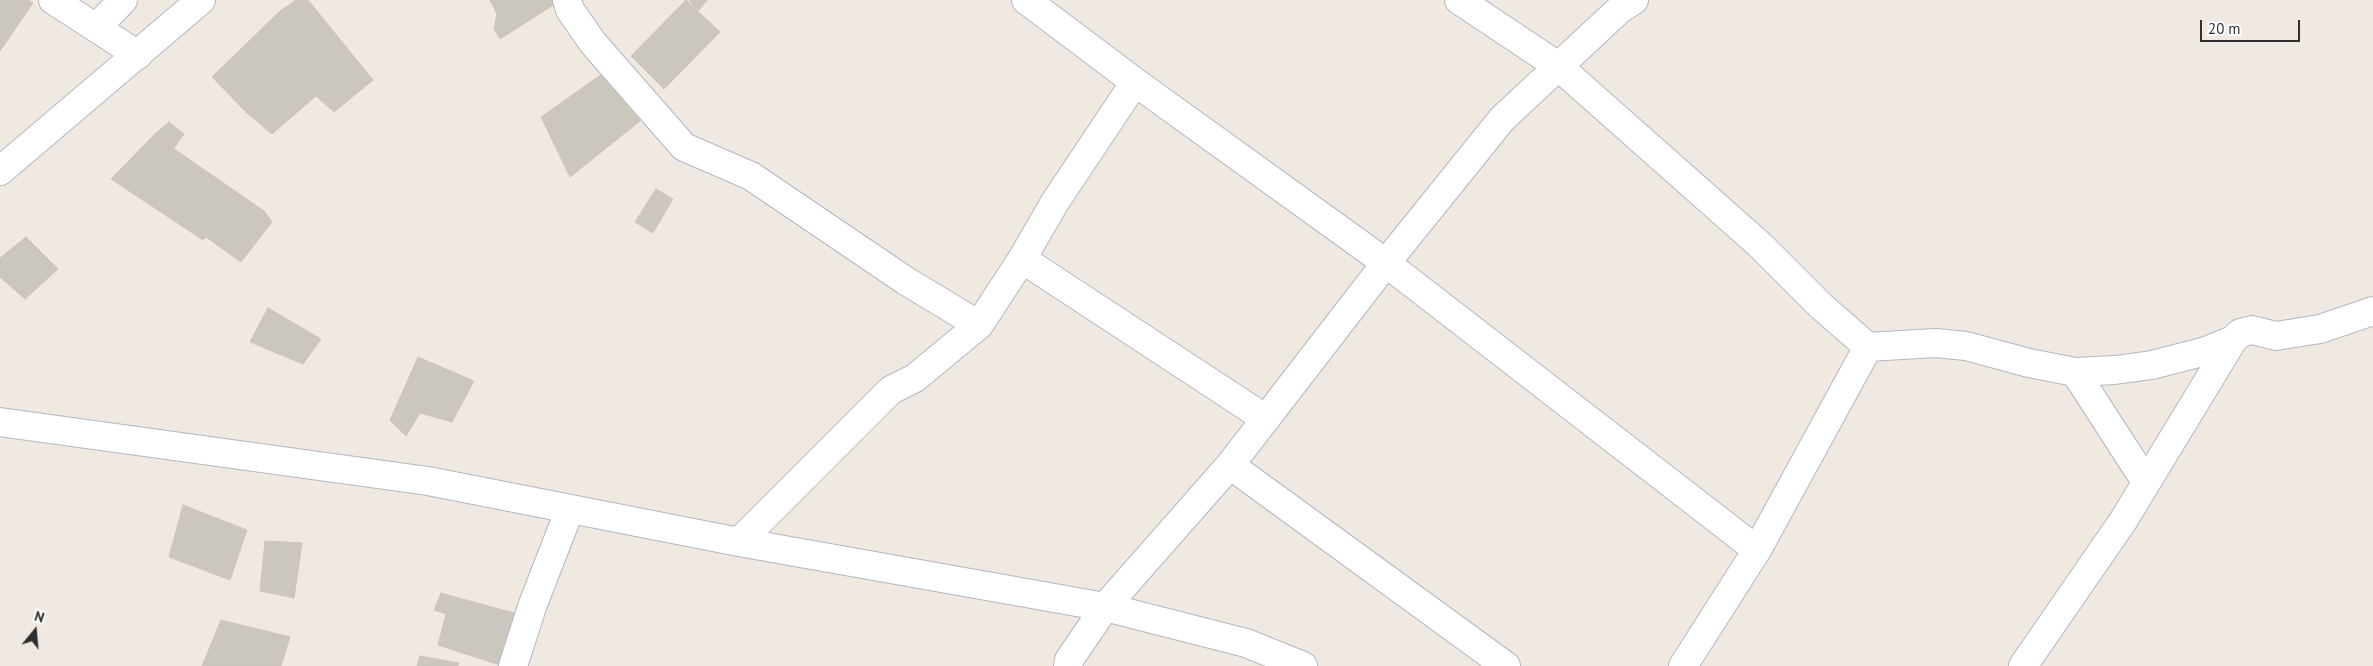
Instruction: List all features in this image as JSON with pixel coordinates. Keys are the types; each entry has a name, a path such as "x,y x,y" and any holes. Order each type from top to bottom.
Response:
{"street":[{"path":"53,0 138,54"},
{"path":"96,28 123,0"},
{"path":"0,171 201,0"},
{"path":"567,0 570,10 593,42 684,147 751,176 906,281 979,325"},
{"path":"1026,0 1135,82 1386,263 1757,550"},
{"path":"1459,0 1558,66 1760,245 1821,306 1868,347 1935,343 1966,346 2029,364 2075,372 2115,370 2152,365 2206,351 2233,340"},
{"path":"1068,666 1069,660 1105,608 1230,465 1386,263 1502,118 1620,9 1634,0"},
{"path":"739,542 891,390 915,378 979,325 1022,259 1055,202 1135,82"},
{"path":"1022,259 1266,419"},
{"path":"2022,666 2123,521 2233,340 2240,333 2252,330 2276,336 2320,330 2373,311"},
{"path":"1683,666 1757,550 1868,347"},
{"path":"2075,372 2146,482"},
{"path":"0,422 428,481 739,542 1105,608 1246,643 1303,666"},
{"path":"1230,465 1506,666"},
{"path":"513,666 533,604 570,509"}],"building":[{"path":"0,0 28,0 33,3 0,51"},
{"path":"296,0 308,0 373,80 334,112 316,96 272,134 247,113 212,77 280,11"},
{"path":"490,0 557,0 558,2 500,39 494,29 497,14"},
{"path":"686,0 720,32 664,89 631,56"},
{"path":"689,0 707,0 698,11"},
{"path":"602,74 640,121 570,177 541,117"},
{"path":"169,122 184,134 174,148 154,135"},
{"path":"154,135 264,211 272,222 241,262 206,237 203,240 111,179"},
{"path":"656,189 673,199 653,233 635,222"},
{"path":"26,237 58,269 25,299 0,277 0,258"},
{"path":"268,308 321,339 303,364 250,342"},
{"path":"418,357 474,381 452,422 420,413 406,436 390,420"},
{"path":"183,505 247,530 230,580 169,557"},
{"path":"265,541 302,543 294,598 260,591"},
{"path":"441,593 521,615 503,666 438,645 446,614 434,610"},
{"path":"221,620 290,637 281,666 202,666"},
{"path":"420,656 459,663 458,666 417,666"}]}
